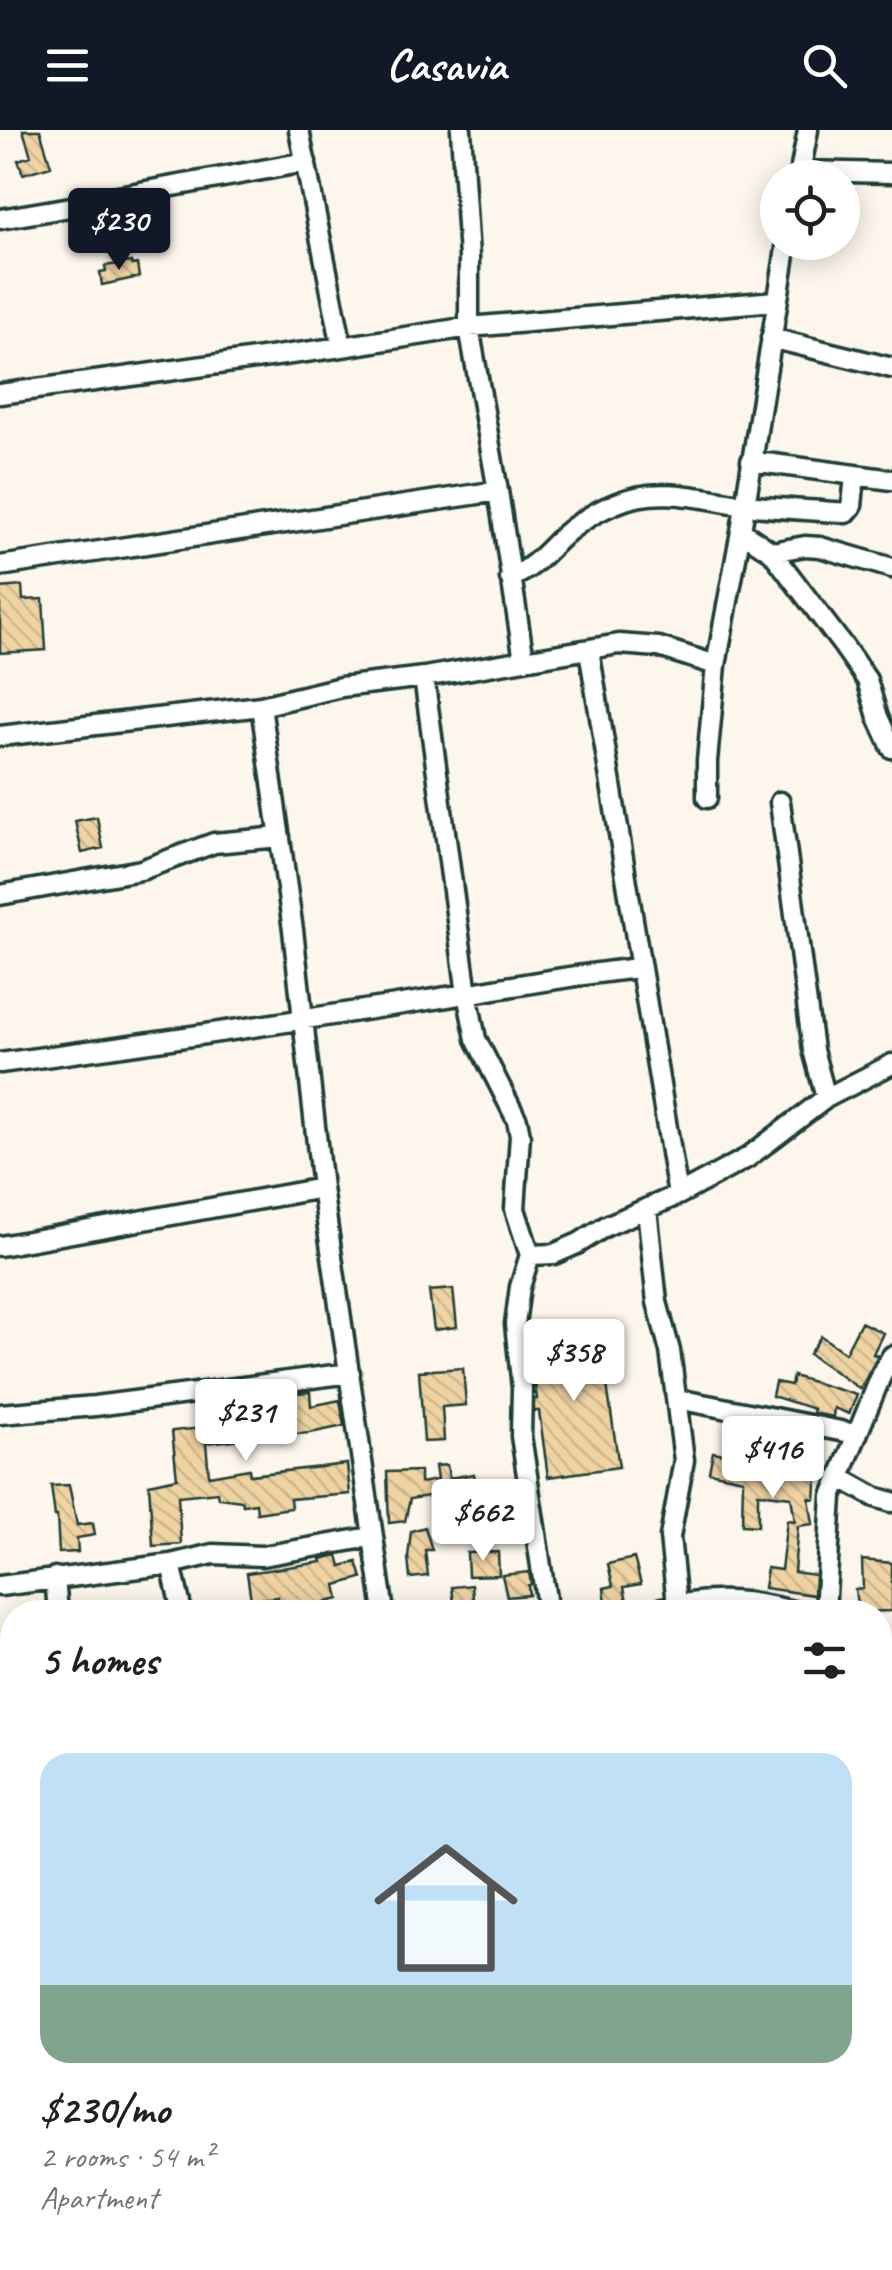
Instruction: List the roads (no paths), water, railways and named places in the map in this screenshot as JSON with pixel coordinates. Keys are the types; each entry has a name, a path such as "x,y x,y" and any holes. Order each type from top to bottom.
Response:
{"street":[{"path":"299,130 342,347"},
{"path":"461,130 469,327 524,660"},
{"path":"803,160 808,130"},
{"path":"0,219 306,162"},
{"path":"860,173 892,173"},
{"path":"707,798 716,665 784,260"},
{"path":"0,394 469,327 776,300"},
{"path":"771,338 892,368"},
{"path":"751,460 892,480"},
{"path":"510,578 528,570 572,528 630,498 657,492 846,513 852,506 855,475"},
{"path":"0,566 498,491"},
{"path":"741,531 772,552 867,680 885,717 892,748"},
{"path":"772,552 820,547 892,568"},
{"path":"0,736 261,706 340,688 424,678 619,644 648,646 716,665"},
{"path":"589,650 678,1194"},
{"path":"424,678 466,994 476,1039 517,1120 520,1135 515,1209 530,1255 520,1286 515,1324 522,1388 520,1436 546,1600"},
{"path":"261,706 293,930 322,1188 382,1600"},
{"path":"780,802 813,1050 826,1098"},
{"path":"0,895 141,870 214,843 280,837"},
{"path":"0,1064 302,1020 538,980 640,968"},
{"path":"530,1255 554,1254 579,1243 747,1158 826,1098 892,1064"},
{"path":"0,1246 322,1188"},
{"path":"647,1209 656,1302 670,1351 684,1470 670,1537 676,1600"},
{"path":"826,1600 832,1496 892,1356"},
{"path":"0,1414 95,1406 350,1373"},
{"path":"677,1399 856,1434"},
{"path":"839,1478 892,1502"},
{"path":"0,1586 170,1564 213,1554 262,1556 372,1537"},
{"path":"170,1564 179,1600"},
{"path":"54,1578 57,1600"}]}
